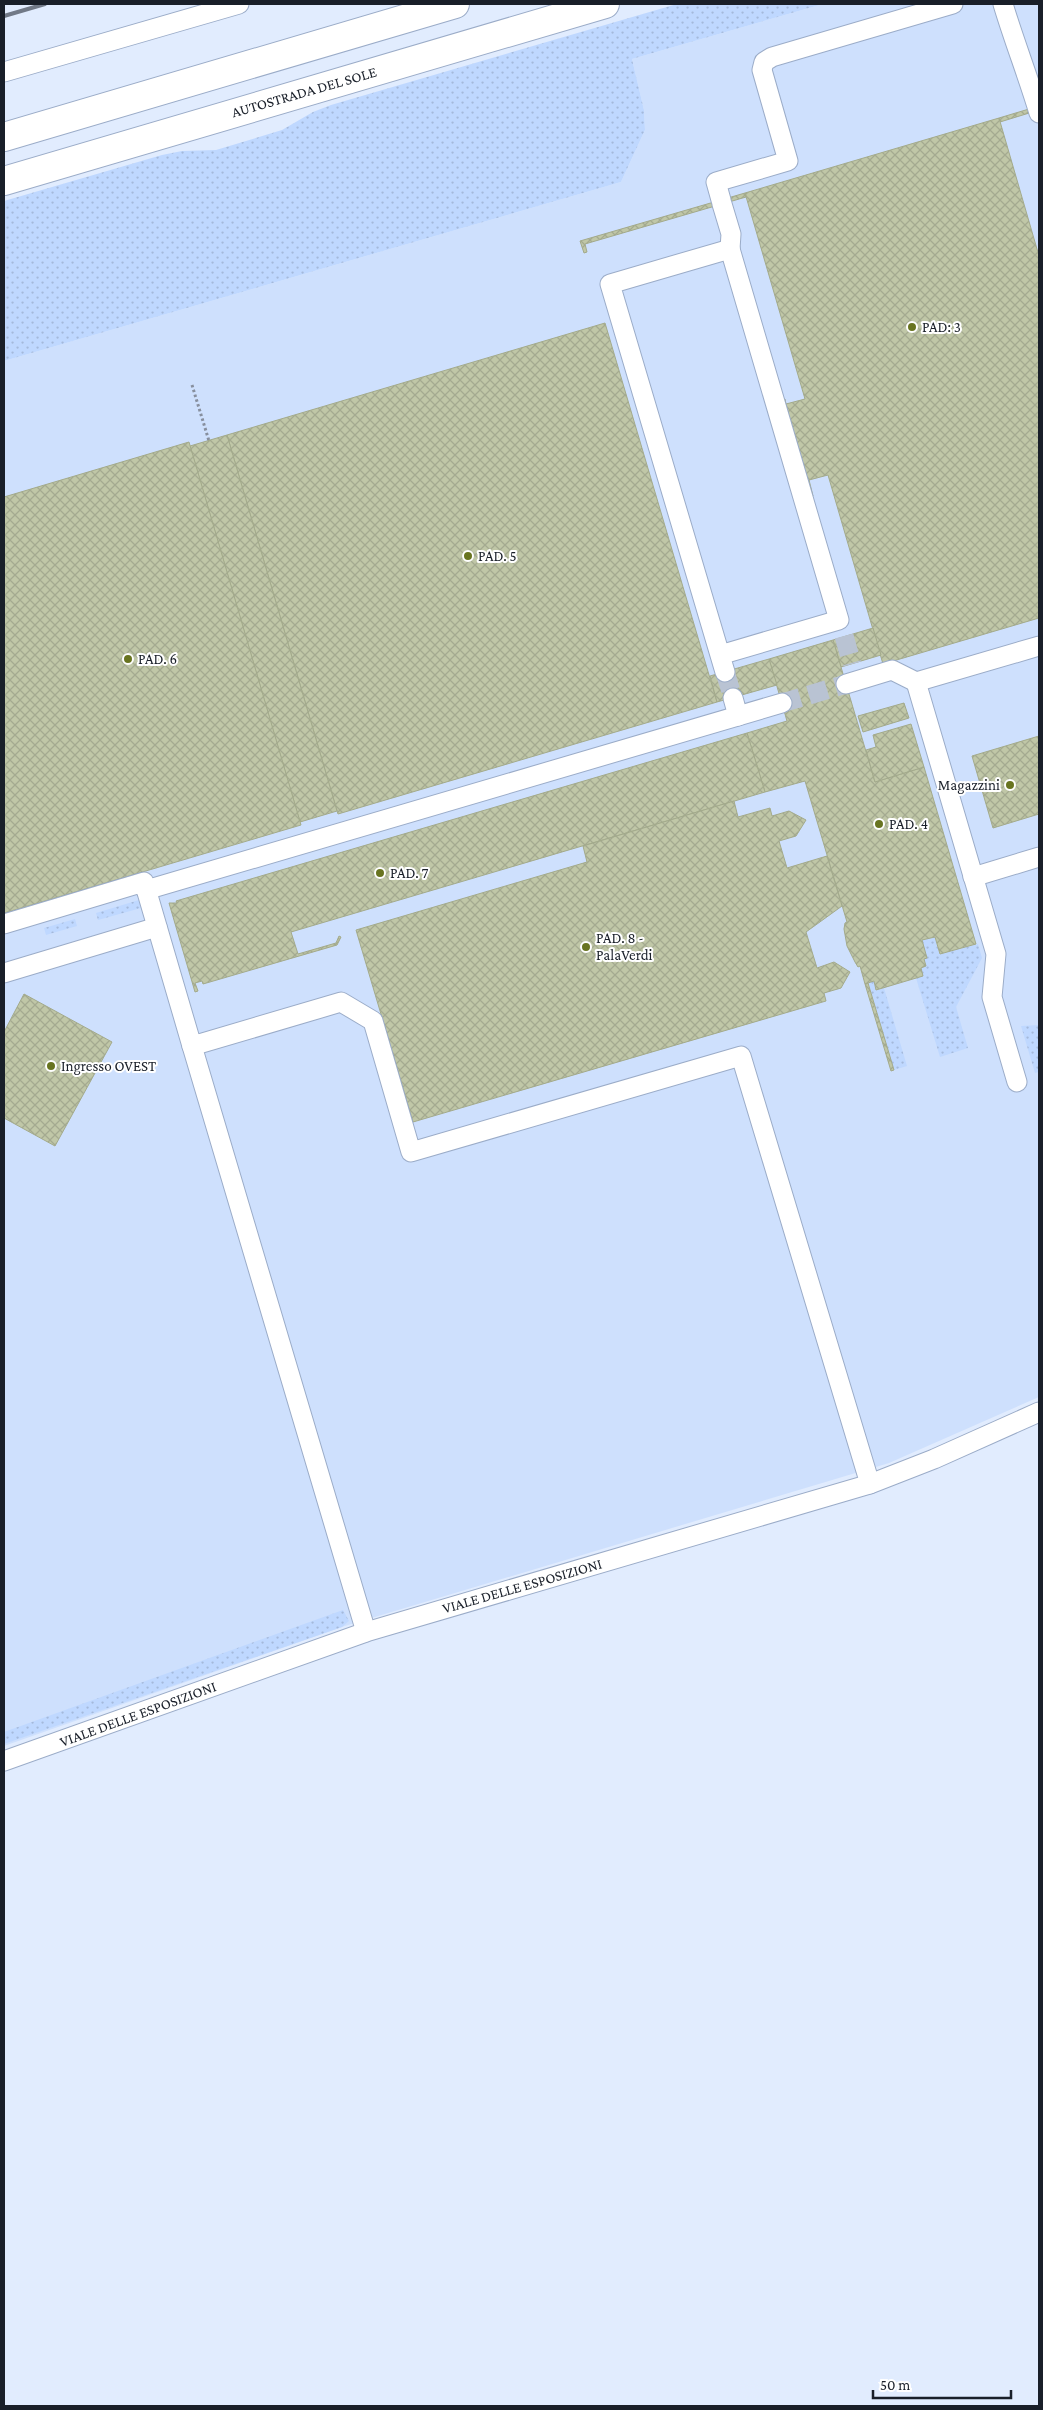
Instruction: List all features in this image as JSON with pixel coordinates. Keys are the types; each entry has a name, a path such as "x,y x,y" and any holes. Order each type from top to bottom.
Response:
{"highway":[{"path":"4,137 455,4"},
{"name":"AUTOSTRADA DEL SOLE","path":"4,181 605,4"}],"street":[{"path":"4,72 239,4"},
{"path":"730,249 610,284 722,664 842,628 730,249 730,234 716,182 788,162 762,70 764,62 772,57 953,4"},
{"path":"1003,4 1017,53 1027,70 1039,113"},
{"path":"852,676 892,670 916,682 1039,646"},
{"path":"916,682 996,954 992,997 1017,1082"},
{"path":"146,890 735,707 782,703"},
{"path":"973,877 1039,857"},
{"path":"4,924 144,882 366,1632"},
{"path":"4,972 157,928"},
{"path":"192,1046 341,1002 373,1021 412,1152 741,1056 870,1484"},
{"name":"VIALE DELLE ESPOSIZIONI","path":"4,1761 366,1632 870,1484 934,1459 1039,1412"}],"path":[{"path":"192,385 208,441"}],"shaded area":[{"path":"677,4 823,4 632,59 644,110 645,130 621,182 4,361 4,201 162,155 182,151 216,150 282,130 313,112 331,105"},
{"path":"823,4 1039,4 1039,1397 889,1463 345,1626 4,1746 4,361 621,182 645,130 644,110 632,59"},
{"path":"139,900 141,908 98,920 96,913"},
{"path":"75,919 77,926 46,935 44,928"},
{"path":"935,937 940,954 978,944 982,958 956,1007 968,1048 940,1057 916,978 921,968 926,966 924,959 927,958 922,940"},
{"path":"874,981 876,990 884,988 907,1066 894,1070 868,983"},
{"path":"1039,1025 1039,1072 1035,1073 1021,1026"},
{"path":"343,1610 349,1621 342,1627 4,1744 4,1732"}],"building":[{"path":"1039,106 1039,110 1000,122 999,118"},
{"name":"PAD: 3","path":"999,118 1039,256 1039,618 883,664 828,475 809,480 813,496 810,497 782,399 785,399 786,404 805,399 745,193"},
{"path":"745,193 746,197 585,244 587,252 584,253 580,241"},
{"name":"PAD. 5","path":"605,323 717,702 338,814 227,435"},
{"path":"227,435 337,811 300,822 190,446"},
{"name":"PAD. 6","path":"189,442 301,825 4,913 4,497"},
{"path":"873,628 881,655 841,667 833,640"},
{"name":"PAD. 4","path":"833,640 875,782 924,767 976,944 940,954 935,937 922,940 927,958 924,959 926,966 921,968 923,976 876,990 874,981 865,984 860,966 858,967 847,946 844,929 847,922 805,781 765,792 747,733 787,721 769,659"},
{"path":"769,659 777,685 717,702 710,676"},
{"path":"904,703 909,718 863,732 858,716"},
{"path":"911,724 924,767 875,782 866,750 876,747 873,735"},
{"name":"PAD. 7","path":"747,733 765,792 291,932 298,954 336,943 339,936 341,937 337,945 203,984 202,981 195,983 198,991 195,992 169,903 177,903 176,901"},
{"name":"Magazzini","path":"1039,736 1039,814 993,828 972,756"},
{"name":"PAD. 8 - PalaVerdi","path":"734,801 738,817 770,808 772,816 789,811 806,820 796,836 779,841 787,868 827,856 842,906 806,932 817,968 834,962 850,972 841,988 824,993 826,1001 413,1122 356,930 587,862 583,846"},
{"path":"868,983 894,1070 891,1071 865,984"},
{"name":"Ingresso OVEST","path":"24,994 112,1042 55,1146 4,1118 4,1032"}],"tunnel":[{"path":"844,636 852,664"},
{"path":"725,672 733,698"},
{"path":"782,703 846,684"}],"railway":[{"path":"4,16 45,4"}],"place":[{"name":"PAD: 3","path":"912,327"},
{"name":"PAD. 5","path":"468,556"},
{"name":"PAD. 6","path":"128,659"},
{"name":"Magazzini","path":"1010,785"},
{"name":"PAD. 4","path":"879,824"},
{"name":"PAD. 7","path":"380,873"},
{"name":"PAD. 8 - PalaVerdi","path":"586,947"},
{"name":"Ingresso OVEST","path":"51,1066"}]}
